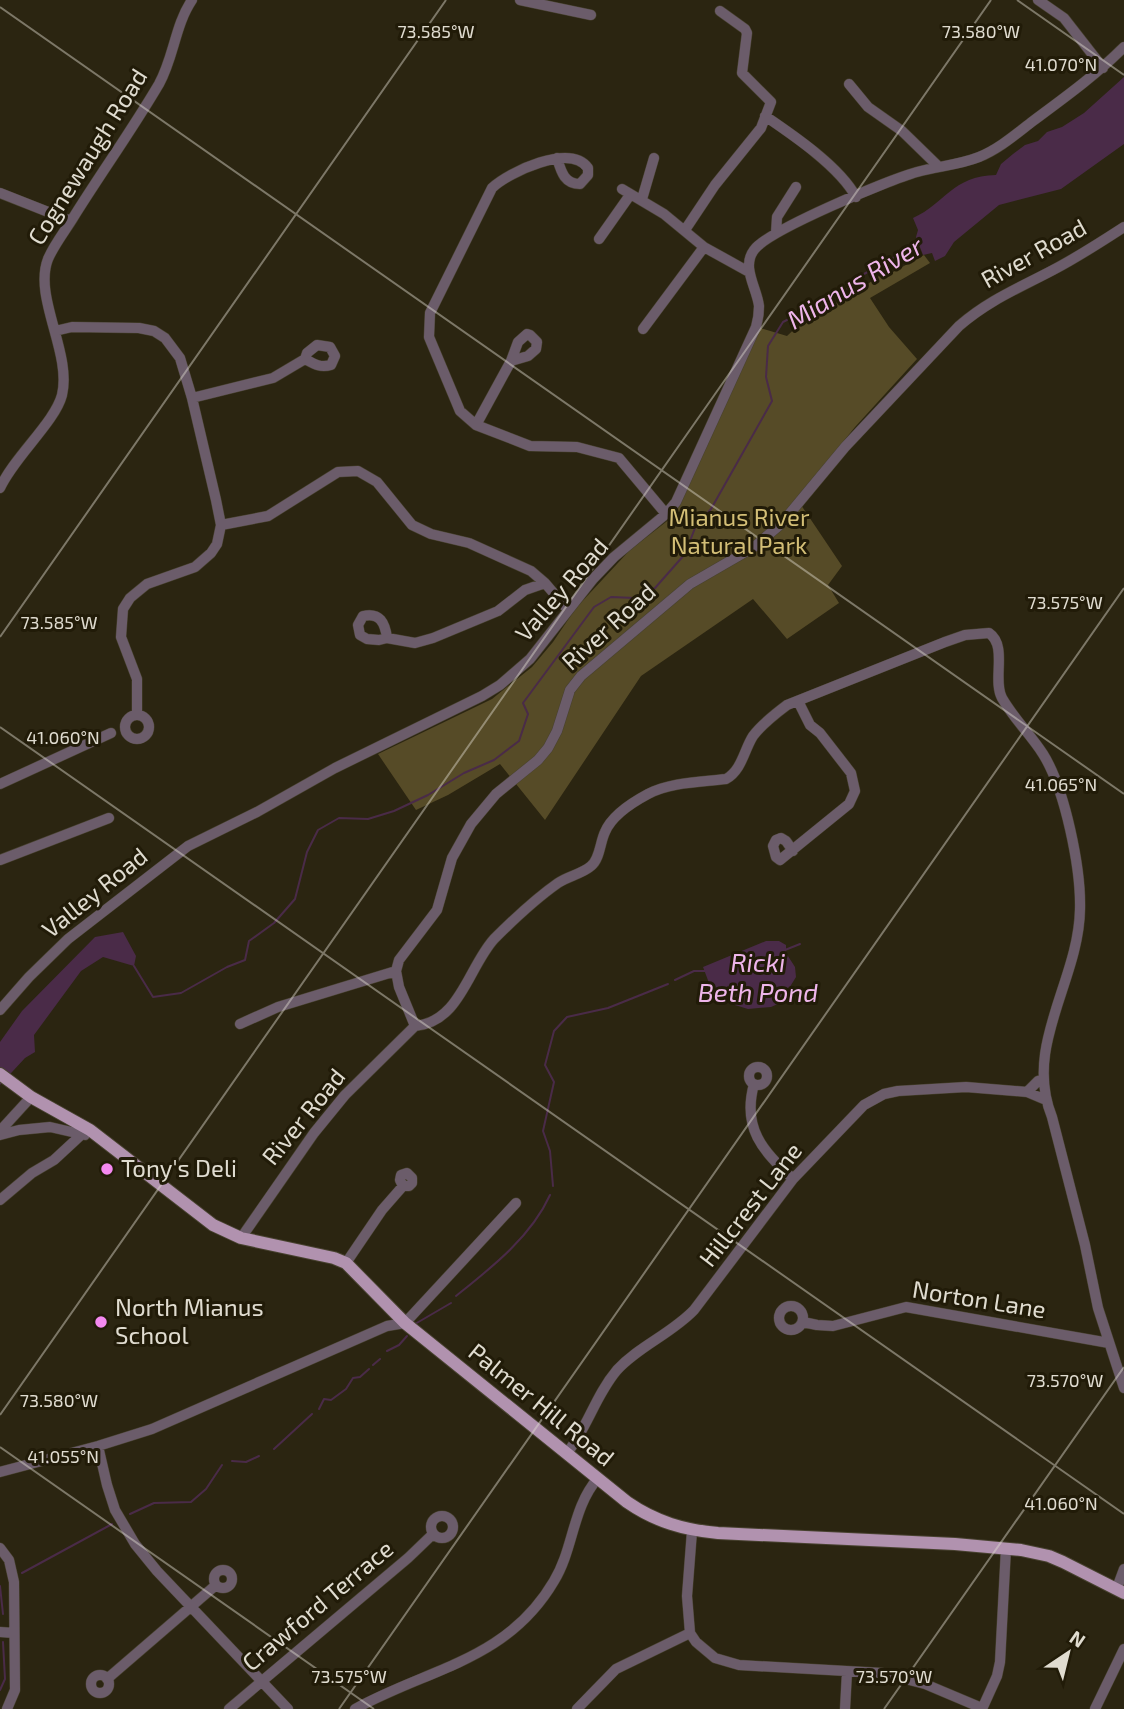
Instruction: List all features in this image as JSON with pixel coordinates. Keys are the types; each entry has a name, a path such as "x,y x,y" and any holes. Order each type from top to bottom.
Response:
{"main road":[{"name":"Palmer Hill Road","path":"0,1074 32,1097 101,1137 213,1225 241,1238 334,1258 346,1264 405,1323 598,1478 638,1509 660,1521 692,1531 1006,1548 1049,1556 1120,1590"}],"street":[{"name":"Cognewaugh Road","path":"0,488 17,458 54,412 62,395 64,370 46,285 47,261 161,80 172,54 182,17 192,0"},
{"path":"520,0 591,15"},
{"path":"1038,0 1063,18 1103,68"},
{"path":"685,230 715,185 755,136 771,102 742,73 746,29 720,11"},
{"path":"600,239 626,192 642,199 704,247 749,272 749,259 753,250 776,233 916,172 980,156 996,148 1103,68 1124,47"},
{"path":"849,84 869,107 921,147 939,167"},
{"path":"765,116 803,143 849,185 856,197"},
{"path":"557,158 503,178 492,188 430,313 429,337 460,411 475,425 530,446 577,447 619,458 666,514"},
{"path":"642,199 654,158"},
{"path":"776,233 777,217 796,187"},
{"path":"0,193 71,221"},
{"name":"River Road","path":"396,971 405,950 437,910 452,858 471,824 496,794 538,760 548,748 557,731 570,690 581,676 690,584 754,547 781,524 845,447 959,326 980,308 1054,270 1124,227"},
{"path":"643,329 704,247"},
{"name":"Valley Road","path":"1,1007 68,939 188,846 257,812 335,768 482,696 508,679 530,659 614,557 666,514 676,502 756,327 759,305 749,272"},
{"path":"55,331 72,327 104,327 154,331 165,338 180,358 192,398 221,525 217,544 205,560 188,570 147,584 124,605 121,637 138,679 137,715"},
{"path":"192,398 273,378 305,359"},
{"path":"475,425 511,361"},
{"path":"221,525 268,516 338,472 358,471 377,482 412,525 431,534 469,543 531,571 568,610"},
{"path":"387,638 415,643 433,638 498,611 525,590 545,583"},
{"path":"793,851 849,804 855,791 851,773 820,733 810,725 799,701 898,659 965,635 985,632 995,638 1000,694 1044,756 1064,807 1079,870 1080,911 1074,958 1045,1041 1044,1079 1046,1100 1085,1245 1098,1308 1124,1388"},
{"name":"River Road","path":"241,1238 290,1164 345,1095 415,1026 426,1025 452,1006 491,943 502,932 561,881 591,867 606,830 614,818 657,789 726,779 734,774 758,730 776,713 799,701"},
{"path":"0,784 111,733"},
{"path":"0,860 109,818"},
{"path":"240,1024 278,1007 396,971 398,987 415,1026"},
{"path":"1027,1092 1044,1079"},
{"path":"754,1084 749,1116 758,1140 793,1179"},
{"name":"Hillcrest Lane","path":"567,1453 584,1430 594,1404 607,1383 630,1358 683,1321 694,1310 793,1179 864,1105 884,1094 898,1091 966,1087 1027,1092 1046,1100"},
{"path":"0,1133 32,1097"},
{"path":"0,1133 50,1127 101,1137"},
{"path":"0,1200 32,1173 62,1153 81,1135"},
{"path":"346,1264 382,1209 402,1186"},
{"path":"0,1472 152,1429 387,1326 405,1323 516,1203"},
{"name":"Norton Lane","path":"803,1322 832,1326 906,1307 1109,1343"},
{"path":"98,1446 115,1510 127,1532 157,1571 288,1709"},
{"path":"355,1709 485,1650 521,1624 560,1572 580,1505 598,1478"},
{"path":"692,1531 687,1596 690,1633 705,1651 726,1663 882,1673 925,1684 982,1709 997,1676 1000,1662 1006,1548"},
{"name":"Crawford Terrace","path":"229,1709 433,1534"},
{"path":"0,1548 13,1570 15,1690 7,1709"},
{"path":"1120,1590 1124,1569"},
{"path":"107,1679 216,1585"},
{"path":"0,1632 14,1633"},
{"path":"577,1709 616,1669 690,1633"},
{"path":"1095,1709 1124,1649"},
{"path":"845,1709 847,1672"}],"green space":[{"name":"Mianus River Natural Park","path":"924,255 930,263 870,298 889,327 917,359 855,427 797,499 842,566 828,585 839,603 787,639 753,599 641,676 545,820 500,764 448,795 416,810 378,754 492,699 532,667 576,608 630,550 671,518 689,485 760,328 787,336 805,319 855,293 879,276 893,272"}],"water":[{"path":"1124,77 1124,144 1061,189 999,205 954,242 945,256 935,261 932,253 923,255 913,218 959,185 969,180 996,175 1001,164 1013,154 1084,113"},
{"path":"123,932 136,956 134,966 103,957 81,971 34,1035 35,1052 25,1058 0,1085 0,1042 22,1011 95,937"},
{"name":"Ricki Beth Pond","path":"766,941 779,941 786,945 786,953 795,967 796,977 780,1003 771,1007 748,1009 715,999 703,967"}],"waterway":[{"name":"Mianus River","path":"134,966 153,997 181,993 245,960 249,941 274,923 295,899 307,852 318,830 339,818 368,819 394,811 494,760 519,741 528,714 523,703 594,607 611,597 635,598 655,588 685,554 695,528 711,509 772,401 766,377 768,346 783,322 851,287 864,274 921,245"},
{"path":"785,950 800,944"},
{"path":"675,980 694,971 705,971"},
{"path":"553,1186 550,1151 543,1131 554,1082 545,1065 554,1031 567,1017 608,1008 668,984"},
{"path":"456,1296 521,1238 550,1195"},
{"path":"415,1324 451,1303"},
{"path":"387,1351 399,1345 407,1336"},
{"path":"373,1365 380,1359"},
{"path":"319,1409 324,1399 331,1400 346,1389 353,1378 360,1377 369,1369"},
{"path":"274,1449 312,1414"},
{"path":"232,1461 246,1462 259,1456"},
{"path":"130,1514 154,1503 191,1502 206,1489 222,1465"},
{"path":"22,1573 112,1524"},
{"path":"0,1586 3,1614"},
{"path":"0,1690 5,1679 3,1642"}],"place":[{"name":"Tony's Deli","path":"107,1169"},
{"name":"North Mianus School","path":"101,1322"}]}
